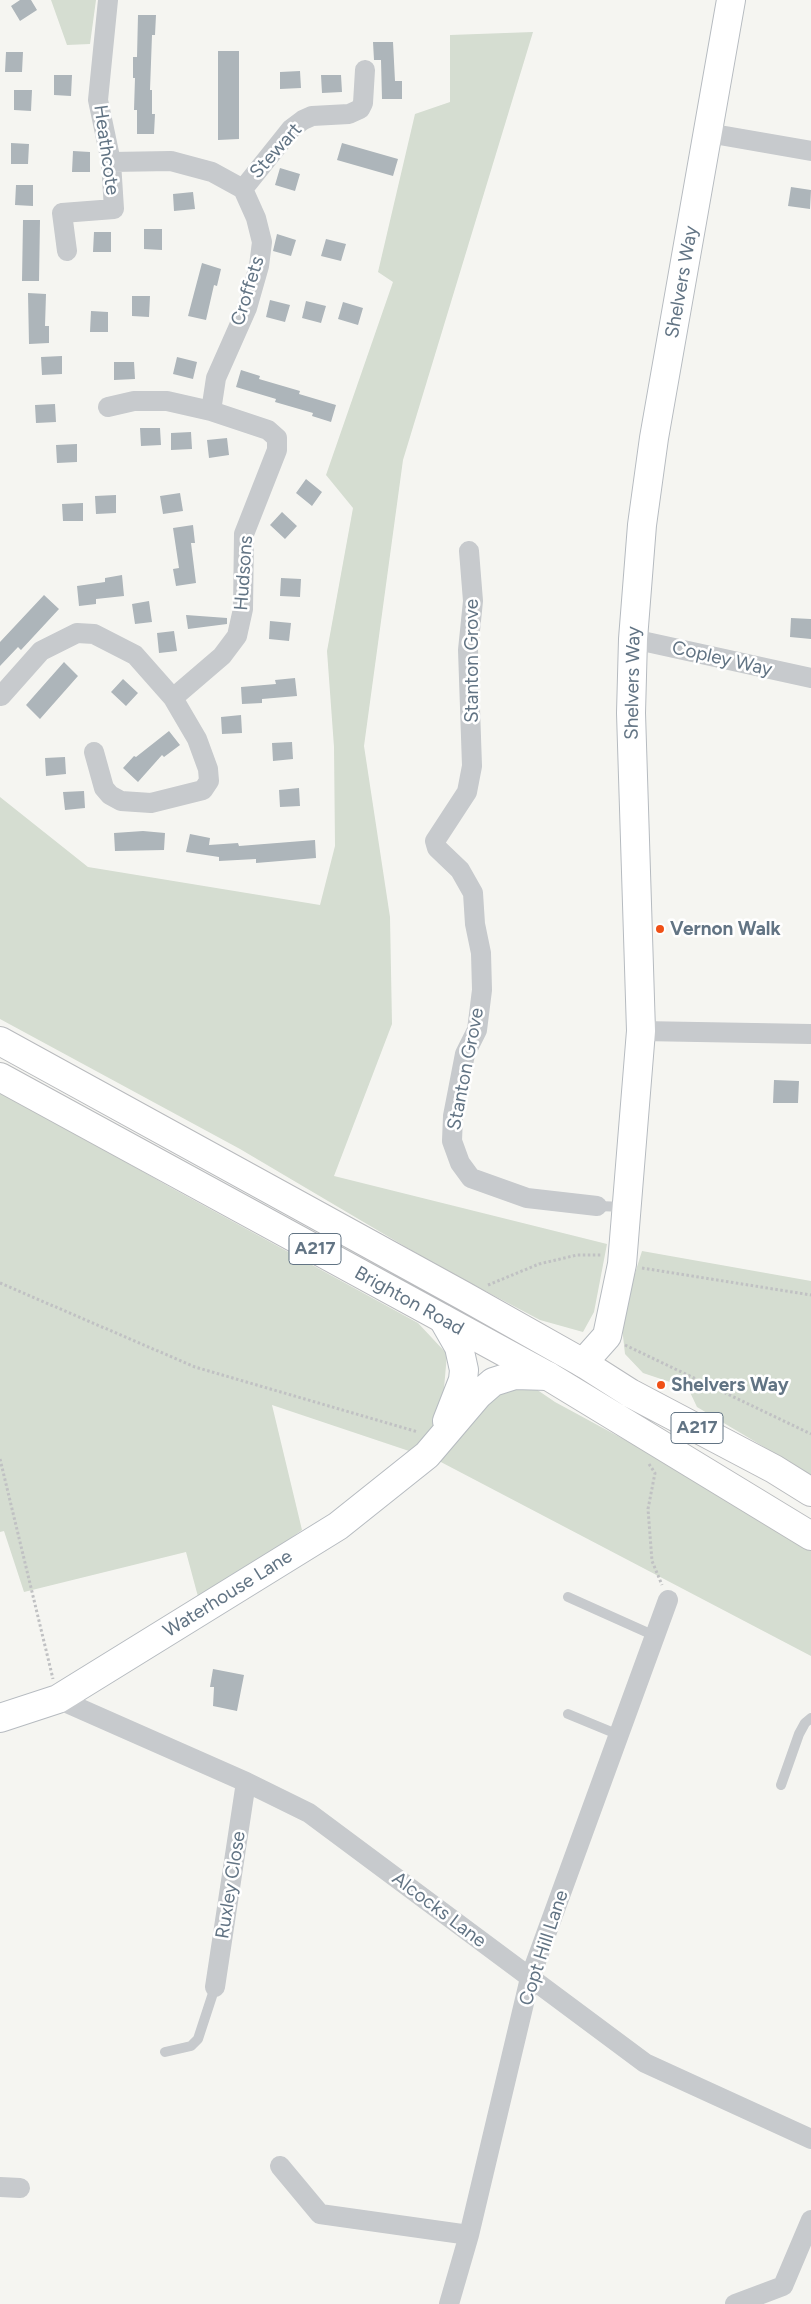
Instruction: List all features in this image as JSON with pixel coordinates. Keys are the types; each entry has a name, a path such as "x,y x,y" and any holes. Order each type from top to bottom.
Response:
{"main road":[{"name":"Shelvers Way","path":"583,1363 607,1336 622,1260 641,1031 632,713 633,639 642,525 649,471 731,0"},
{"name":"Brighton Road","path":"0,1041 464,1296 583,1363 630,1393 774,1469 811,1492"},
{"name":"Brighton Road","path":"0,1077 548,1376 811,1536"},
{"name":"Waterhouse Lane","path":"440,1442 463,1380 464,1370 460,1347 443,1319"},
{"path":"607,1336 607,1356 630,1393"},
{"path":"583,1363 586,1382 628,1426"},
{"name":"Waterhouse Lane","path":"0,1718 58,1699 338,1526 427,1455 478,1395 493,1382 515,1375 548,1376"}],"street":[{"name":"Heathcote","path":"66,251 62,213 114,209 111,162 98,100 108,0"},
{"name":"Stewart","path":"243,189 282,139 303,120 312,116 349,114 360,109 363,103 364,70"},
{"path":"708,133 811,151"},
{"path":"111,162 171,161 212,172 243,189"},
{"name":"Croffets","path":"211,411 216,378 247,308 261,250 262,242 256,218 243,189"},
{"name":"Hudsons","path":"108,407 134,401 167,401 211,411 268,430 277,438 277,450 244,534 243,609 237,636 222,656 172,698"},
{"name":"Stanton Grove","path":"469,551 473,601 468,650 472,766 467,792 435,841 437,848 460,870 473,893 475,924 481,953 482,990 477,1030 465,1054 453,1116 452,1141 460,1163 471,1178 527,1198 597,1206"},
{"path":"1,696 41,651 76,633 94,634 135,656 172,698 197,739 208,769 209,781 203,790 151,803 121,801 110,795 104,788 94,752"},
{"name":"Copley Way","path":"633,639 811,678"},
{"path":"641,1031 811,1034"},
{"name":"Copt Hill Lane","path":"449,2304 469,2235 530,1978 668,1600"},
{"name":"Alcocks Lane","path":"58,1699 246,1782 309,1813 645,2063 811,2139"},
{"name":"Ruxley Close","path":"215,1987 246,1782"},
{"path":"280,2166 320,2214 469,2235"},
{"path":"734,2304 783,2286 811,2220"}],"lane":[{"path":"597,1206 627,1207"},
{"path":"568,1597 655,1636"},
{"path":"568,1714 619,1735"},
{"path":"781,1786 799,1734 805,1723 811,1718"},
{"path":"165,2052 191,2046 198,2039 215,1987"}],"path":[{"path":"464,1296 539,1264 577,1255 622,1260 811,1294"},
{"path":"0,1283 195,1367 431,1436 440,1442"},
{"path":"607,1336 811,1434"},
{"path":"646,1457 655,1473 648,1509 652,1561 668,1600"},
{"path":"0,1459 58,1699"}],"shaded area":[{"path":"51,0 96,0 90,44 67,45"},
{"path":"533,32 403,460 364,746 390,917 392,1024 334,1176 607,1244 594,1312 583,1332 540,1320 438,1266 240,1149 0,1019 0,797 88,867 320,905 335,846 334,747 327,651 353,508 326,475 393,282 378,272 415,114 450,102 450,35"},
{"path":"0,1090 168,1186 418,1323 447,1354 443,1400 431,1436 415,1453 272,1405 302,1530 200,1604 186,1552 24,1592 4,1531 0,1532"},
{"path":"642,1251 811,1281 811,1475 697,1407 688,1388 643,1373 625,1354 621,1318"},
{"path":"530,1385 555,1402 662,1460 811,1551 811,1656 437,1460 481,1405 505,1387"}],"building":[{"path":"20,0 31,0 37,10 20,21 11,6"},
{"path":"138,15 156,15 155,35 152,35 150,90 152,90 152,114 155,114 154,134 137,134 137,110 134,110 135,78 133,78 133,57 137,57"},
{"path":"373,42 393,42 395,81 402,81 402,99 382,99 381,60 374,60"},
{"path":"218,51 239,51 239,139 218,140"},
{"path":"6,52 23,52 22,72 5,72"},
{"path":"300,71 301,88 280,89 280,72"},
{"path":"54,75 72,75 71,96 54,95"},
{"path":"321,75 341,75 342,92 322,93"},
{"path":"14,90 32,90 31,111 14,110"},
{"path":"11,143 29,144 28,164 11,164"},
{"path":"342,143 398,159 393,176 337,160"},
{"path":"73,151 90,152 90,172 72,172"},
{"path":"280,168 300,174 295,191 275,185"},
{"path":"16,185 33,185 33,206 15,205"},
{"path":"791,187 811,190 810,209 788,206"},
{"path":"193,192 195,209 174,211 173,194"},
{"path":"23,220 40,220 39,281 22,281"},
{"path":"144,229 162,229 162,250 144,249"},
{"path":"94,232 111,232 111,252 93,252"},
{"path":"277,234 296,240 291,256 273,251"},
{"path":"326,239 346,244 341,261 321,256"},
{"path":"202,263 221,269 217,286 214,285 206,320 188,316"},
{"path":"28,293 46,294 45,326 49,326 49,343 29,344"},
{"path":"132,296 150,296 149,317 132,316"},
{"path":"270,300 290,305 285,322 266,317"},
{"path":"306,301 326,306 321,323 302,318"},
{"path":"343,302 363,308 358,325 338,319"},
{"path":"91,311 108,312 108,332 90,332"},
{"path":"62,356 62,374 42,375 41,357"},
{"path":"177,357 197,362 193,379 173,374"},
{"path":"114,362 134,362 135,379 114,380"},
{"path":"241,370 260,376 259,379 300,391 299,394 336,405 331,422 312,416 313,413 275,402 276,399 236,387"},
{"path":"55,404 56,422 36,423 35,405"},
{"path":"140,428 160,428 161,445 141,446"},
{"path":"191,432 192,449 171,450 171,433"},
{"path":"227,438 229,455 209,458 207,440"},
{"path":"77,444 77,462 57,463 56,445"},
{"path":"306,479 322,492 312,506 296,493"},
{"path":"180,493 183,511 163,514 160,496"},
{"path":"116,495 116,513 96,514 95,496"},
{"path":"83,503 83,521 63,521 62,504"},
{"path":"282,512 297,526 285,539 270,525"},
{"path":"193,525 195,543 191,543 196,583 176,586 173,569 179,568 173,528"},
{"path":"122,575 124,596 96,599 96,604 79,606 77,586 105,582 105,578"},
{"path":"281,578 301,579 300,597 280,596"},
{"path":"44,595 59,609 21,650 18,647 0,666 0,642"},
{"path":"149,601 152,622 135,624 132,604"},
{"path":"186,615 227,618 227,624 188,629"},
{"path":"791,618 811,619 811,639 790,637"},
{"path":"270,621 291,623 289,641 269,639"},
{"path":"174,631 177,651 159,653 157,633"},
{"path":"64,662 78,676 40,719 26,705"},
{"path":"295,678 297,696 262,699 262,703 242,704 241,687 276,684 275,680"},
{"path":"123,679 138,693 126,706 111,692"},
{"path":"241,715 242,733 222,734 221,717"},
{"path":"169,731 180,745 164,757 162,755 138,782 123,768 134,756 136,757"},
{"path":"292,742 293,759 273,761 272,743"},
{"path":"65,757 66,774 46,776 45,758"},
{"path":"299,788 300,806 280,807 279,790"},
{"path":"84,791 85,808 65,810 63,792"},
{"path":"143,831 165,833 164,850 115,851 114,833"},
{"path":"190,834 210,838 209,845 238,843 239,846 315,840 316,858 256,863 256,859 219,861 219,857 186,852"},
{"path":"774,1080 799,1081 798,1103 773,1103"},
{"path":"213,1669 244,1675 237,1711 213,1706 214,1687 210,1687"}],"place":[{"name":"Vernon Walk","path":"660,929"},
{"name":"Shelvers Way","path":"661,1385"}]}
